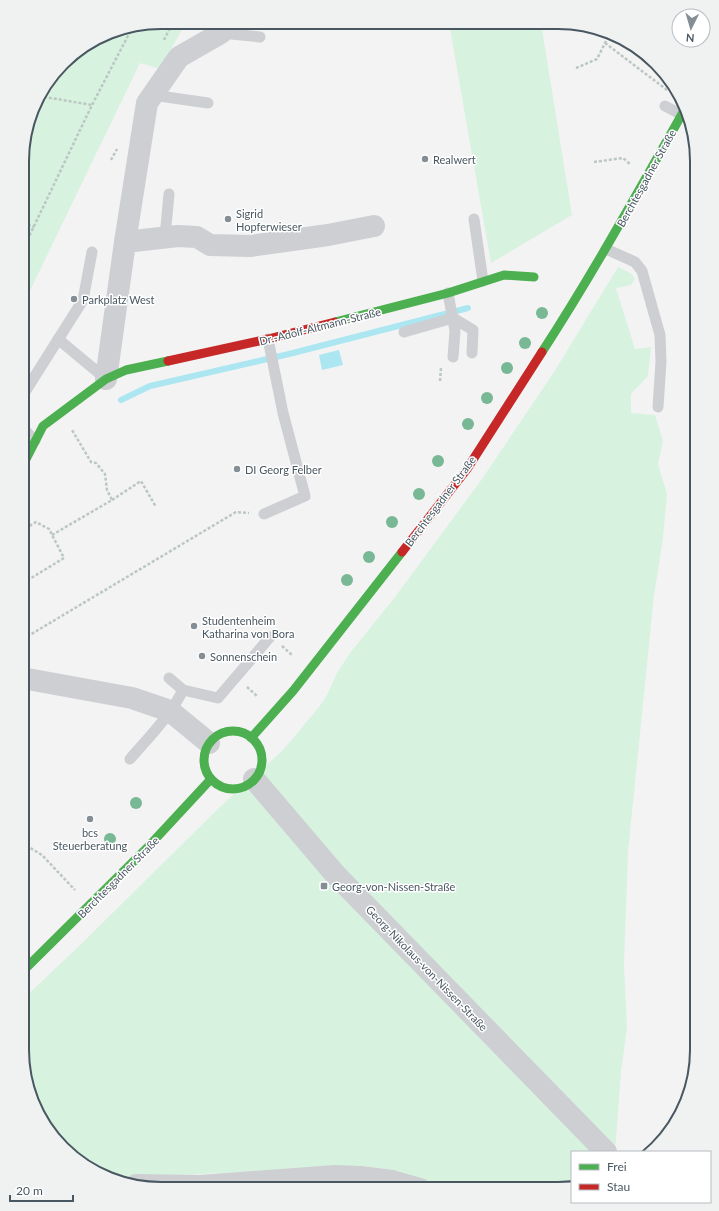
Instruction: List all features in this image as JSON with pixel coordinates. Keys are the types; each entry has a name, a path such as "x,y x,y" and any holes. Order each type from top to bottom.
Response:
{"main road":[{"name":"Berchtesgadner Straße","path":"251,738 293,691 467,469 606,249 681,116"},
{"name":"Dr.-Adolf-Altmann-Straße","path":"29,454 43,426 106,379 126,370 268,339 448,293 504,275 534,277"},
{"path":"225,732 238,732 251,738 261,753 262,763 259,772 254,779 247,785 228,789 211,780 206,771 204,761 205,751 209,743 216,736 225,732"},
{"name":"Berchtesgadner Straße","path":"29,965 147,848 211,780"}],"street":[{"path":"106,379 125,242 147,103 179,57 220,29"},
{"path":"125,242 178,236 197,237 210,245 250,246 328,235 374,226"},
{"path":"29,679 132,698 170,712 209,743"},
{"name":"Georg-Nikolaus-von-Nissen-Straße","path":"254,779 335,874 605,1151"},
{"path":"261,1182 335,1176 360,1177 396,1182"}],"lane":[{"path":"230,29 260,37"},
{"path":"152,96 208,103"},
{"path":"665,106 679,110"},
{"path":"165,237 169,194"},
{"path":"474,219 483,281"},
{"path":"606,249 635,262 642,271 660,335 661,362 658,407"},
{"path":"29,385 83,300 92,252"},
{"path":"448,293 455,331 453,357"},
{"path":"404,332 453,318 473,330 472,353"},
{"path":"58,339 106,379"},
{"path":"264,514 305,496 283,413 268,339"},
{"path":"29,435 35,442"},
{"path":"168,678 184,690 218,698 270,637"},
{"path":"130,759 170,712 184,690"}],"path":[{"path":"29,236 92,105 129,33"},
{"path":"576,68 597,59 607,39"},
{"path":"605,43 667,90"},
{"path":"46,97 92,105"},
{"path":"594,162 623,158 633,167"},
{"path":"29,225 34,226"},
{"path":"61,413 91,462 96,463 105,474 107,490 112,500"},
{"path":"52,535 112,500 141,481 156,507"},
{"path":"29,635 236,512 264,514"},
{"path":"29,526 36,522 48,529 64,558 29,579"},
{"path":"29,847 42,855 76,892"}],"green space":[{"path":"182,29 160,69 140,63 29,293 29,161 30,144 39,111 56,81 74,62 88,51 111,39 135,32 144,30"},
{"path":"450,29 542,29 572,215 491,263"},
{"path":"618,267 632,274 635,279 631,285 616,288 635,349 651,347 648,376 631,394 631,413 655,415 663,441 658,464 667,494 663,538 654,595 628,852 624,965 627,1027 621,1072 615,1151 571,1151 571,1181 566,1182 344,1182 344,1168 177,1175 159,1182 144,1181 127,1177 111,1172 95,1164 81,1155 56,1130 39,1100 30,1067 29,993 222,805 283,750 319,707 327,695 337,673 350,653 395,597 482,479 554,372"}],"water":[{"path":"339,350 343,365 322,370 319,355"}],"waterway":[{"path":"121,400 150,386 289,354 468,308"}],"traffic: fast":[{"path":"542,352 598,261 681,115"},
{"path":"335,322 448,293 504,275 534,277"},
{"path":"29,453 43,426 106,379 126,370 168,361"},
{"path":"251,738 293,691 402,552"},
{"path":"233,731 244,733 257,744 260,749 262,760 260,771 249,784 244,787 233,789 222,787 209,776 206,771 204,760 206,749 217,736 222,733 233,731"},
{"path":"29,965 147,848 211,779"}],"traffic: jam":[{"path":"168,361 268,339 335,322"},
{"path":"402,552 467,469 542,352"}],"place":[{"name":"Realwert","path":"425,159"},
{"name":"Sigrid Hopferwieser","path":"228,219"},
{"name":"Parkplatz West","path":"74,299"},
{"name":"DI Georg Felber","path":"237,469"},
{"name":"Studentenheim Katharina von Bora","path":"194,626"},
{"name":"Sonnenschein","path":"202,656"},
{"name":"bcs Steuerberatung","path":"90,819"},
{"name":"Georg-von-Nissen-Straße","path":"324,886"}]}
